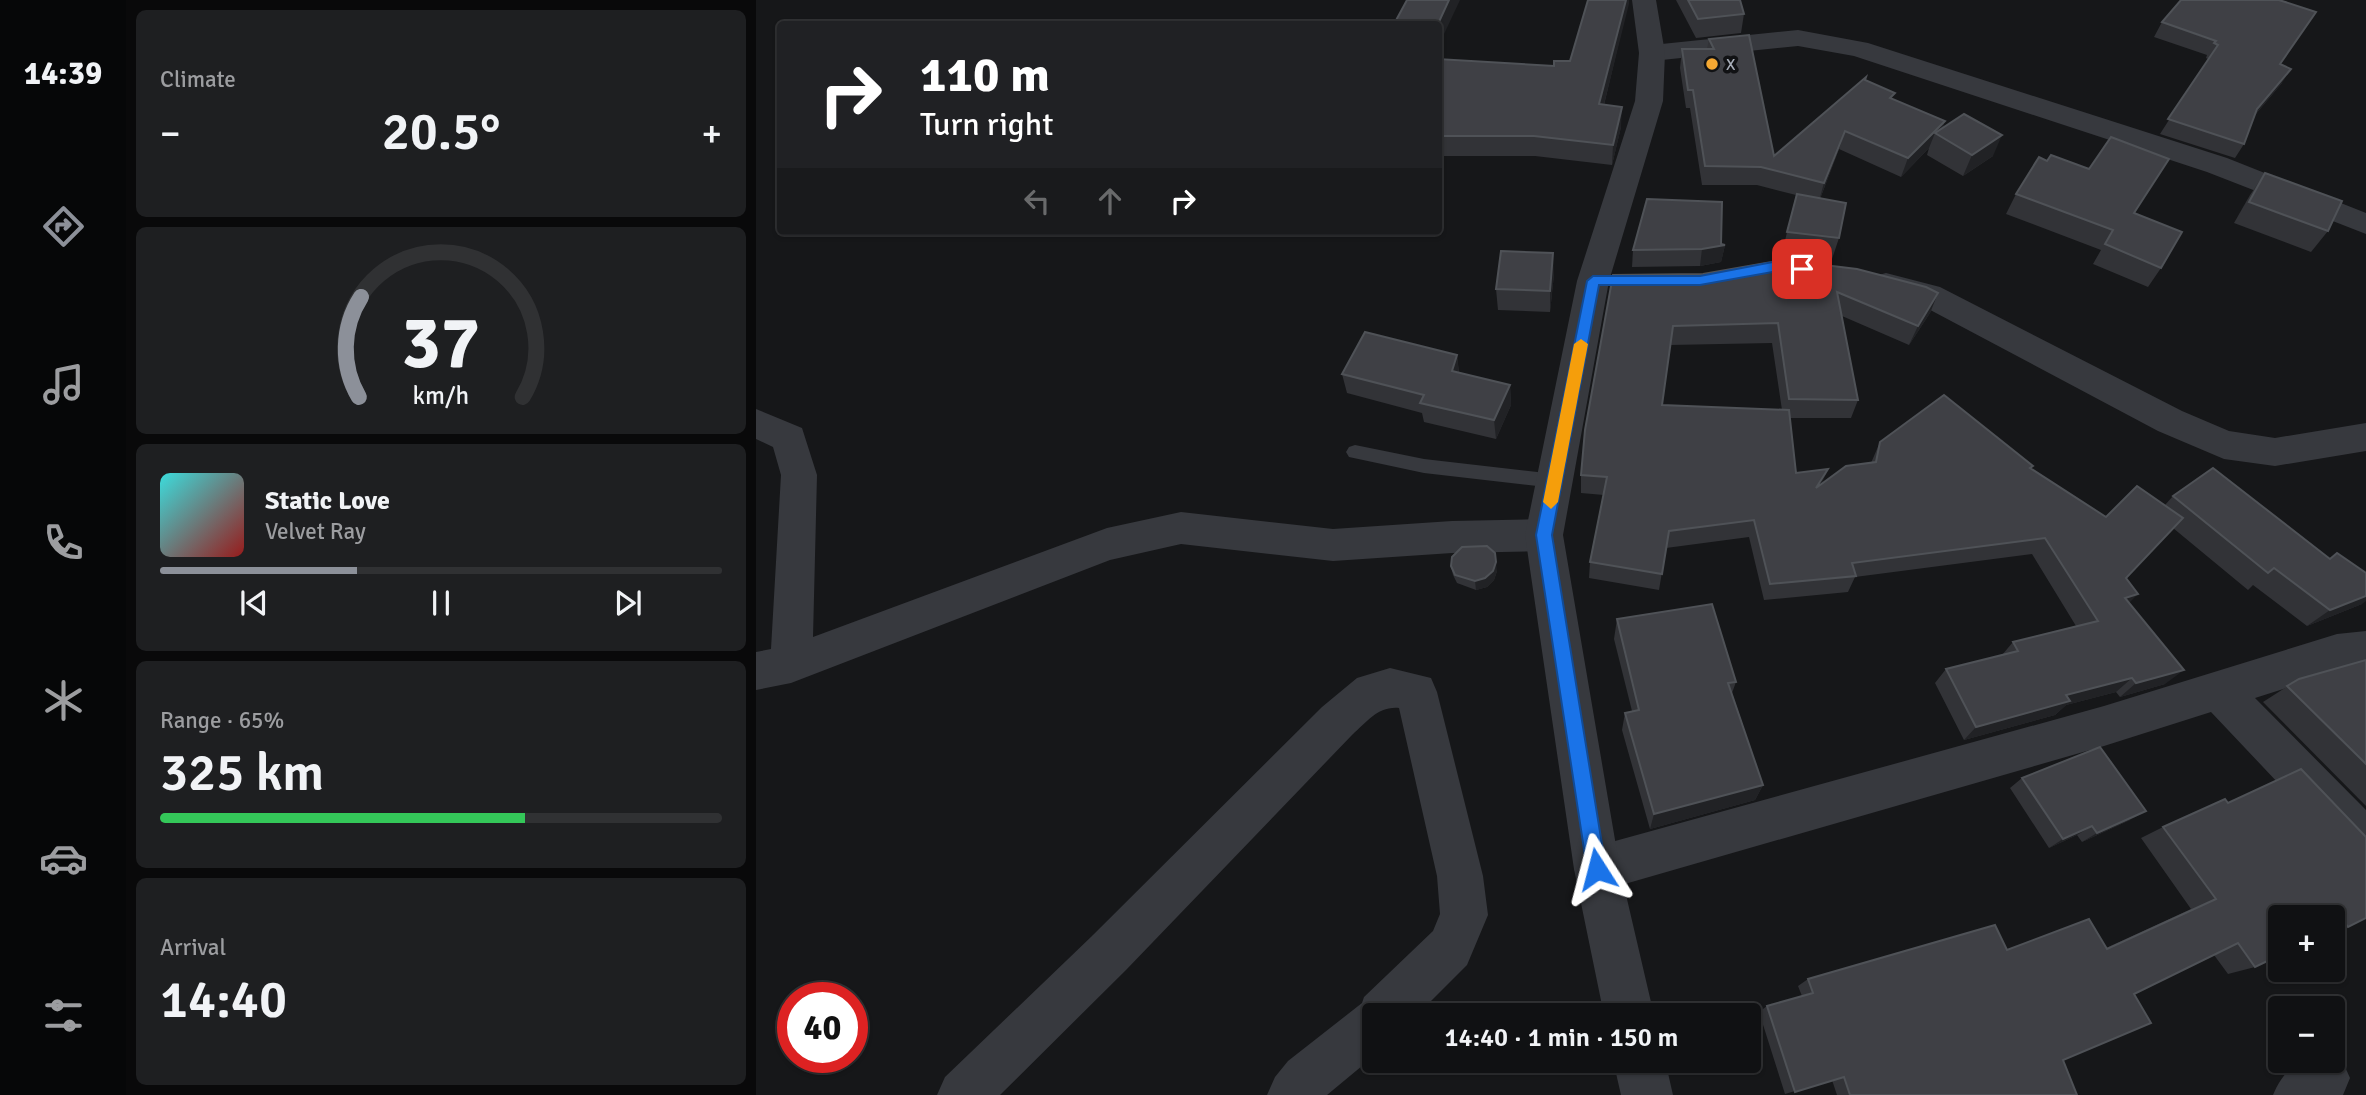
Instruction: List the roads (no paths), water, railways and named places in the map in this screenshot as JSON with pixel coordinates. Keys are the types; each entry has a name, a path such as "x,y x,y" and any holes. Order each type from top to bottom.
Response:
{"street":[{"path":"1626,1003 1597,869 1544,535 1555,481 1650,101 1652,52 1644,0"},
{"path":"1652,52 1798,38 1859,49 2217,165 2366,224"},
{"path":"1851,275 1929,295 2170,421 2224,445 2275,452 2366,437"},
{"path":"756,423 789,438 799,475 774,667 1107,544 1181,528 1333,545 1452,537 1544,535"},
{"path":"1597,869 2104,726 2337,653 2366,650"},
{"path":"963,1095 1109,953 1337,721 1376,689 1394,686 1416,692 1461,876 1464,915 1450,948 1394,1003"},
{"path":"2218,690 2366,843"},
{"path":"1293,1095 1306,1080 1362,1033"},
{"path":"1642,1073 1647,1095"}],"lane":[{"path":"1355,452 1424,466 1555,481"}],"place":[{"name":"X","path":"1712,64"}]}
